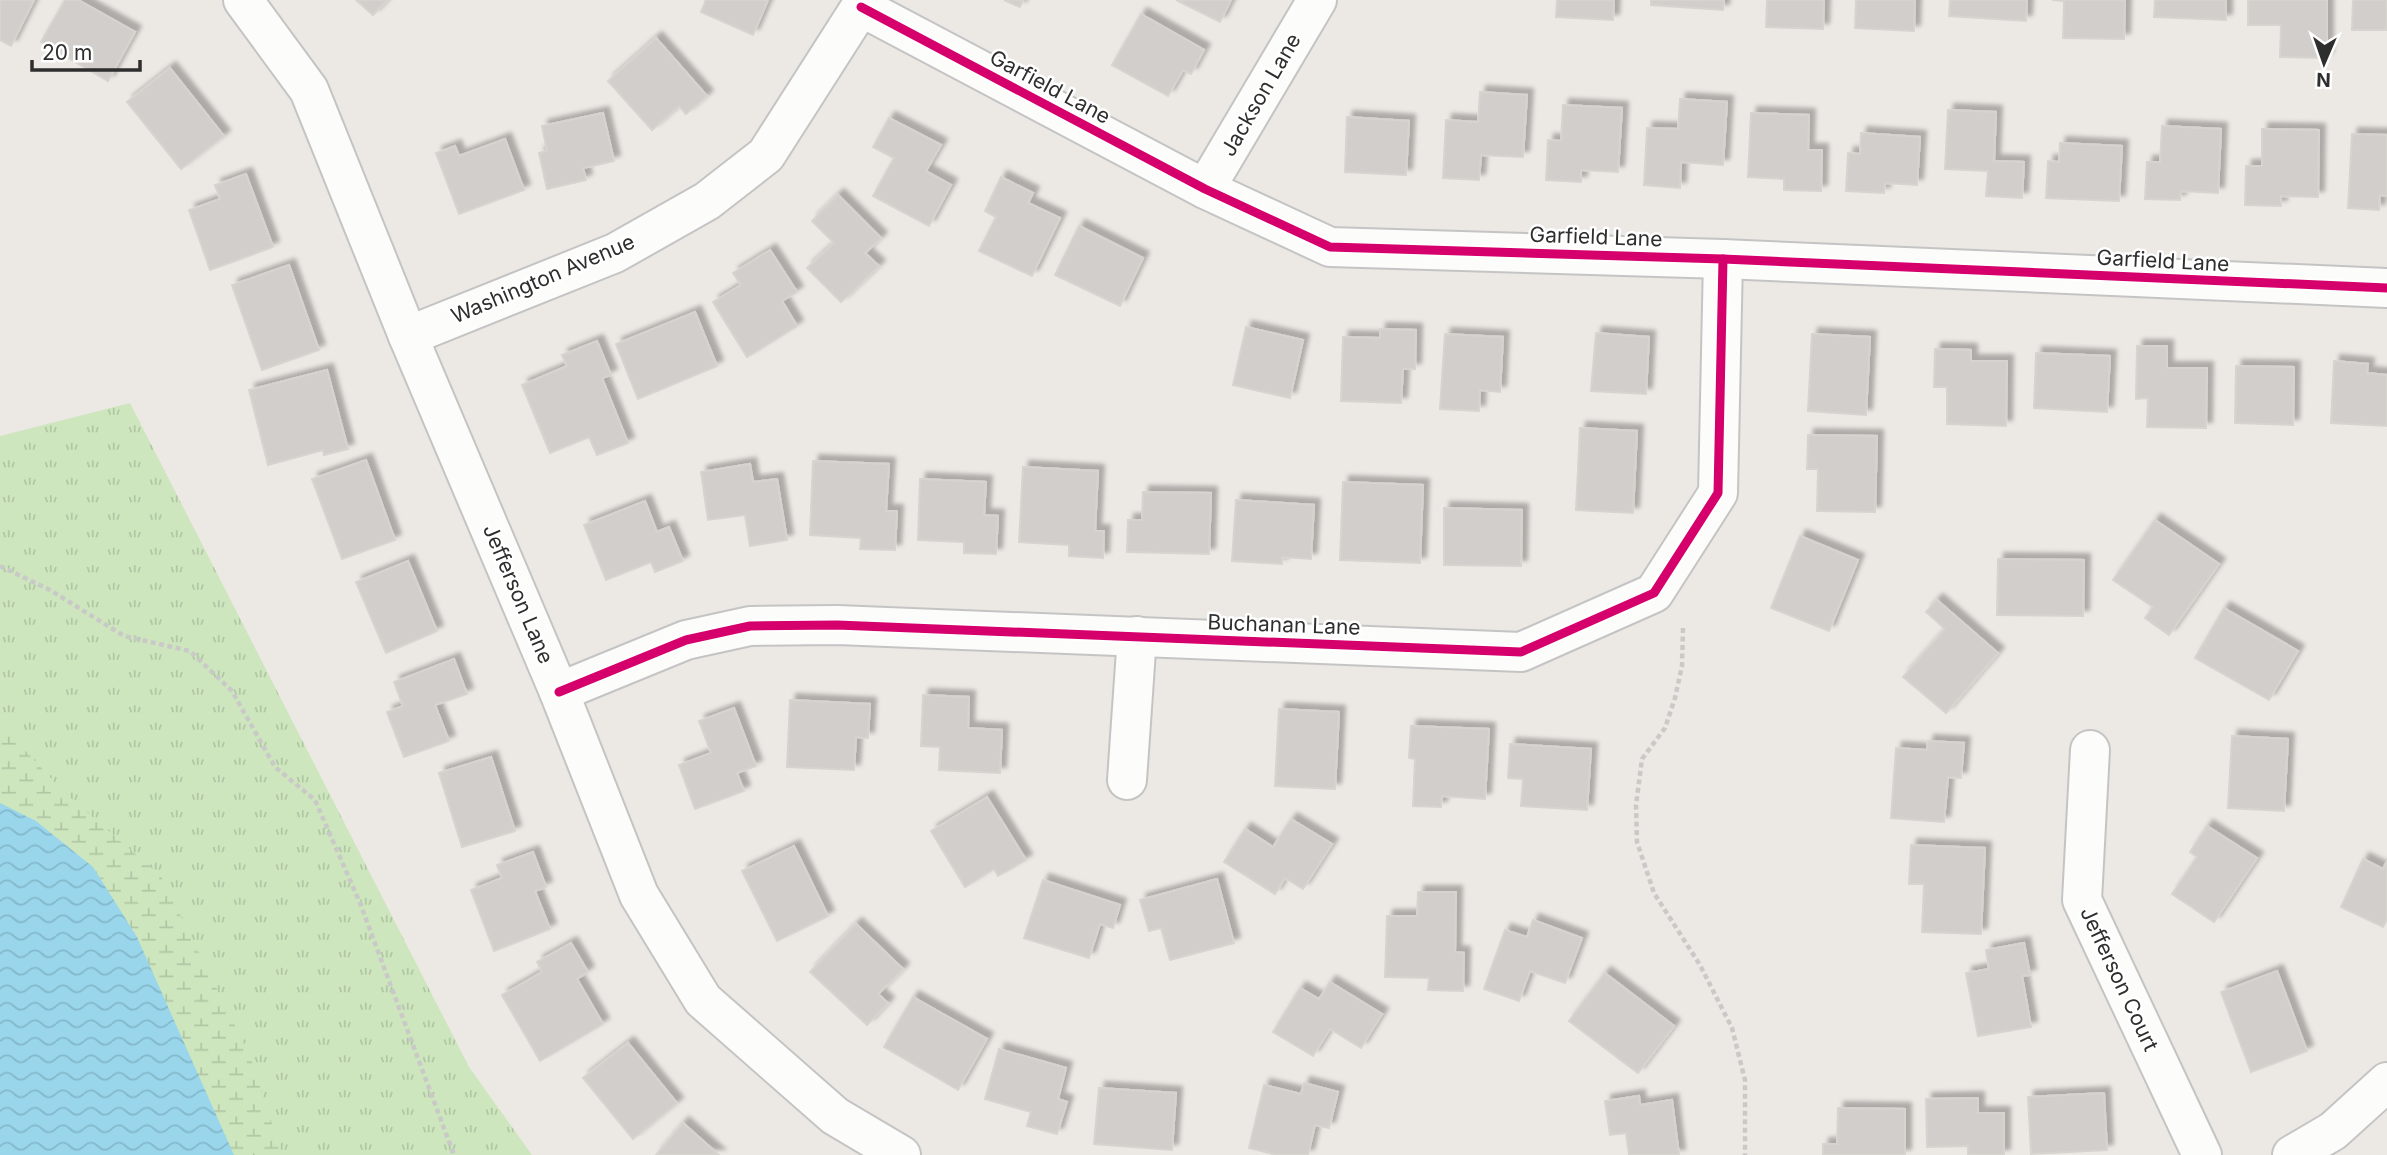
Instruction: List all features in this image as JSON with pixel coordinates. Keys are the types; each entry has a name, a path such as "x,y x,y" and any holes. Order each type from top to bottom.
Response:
{"street":[{"name":"Jefferson Lane","path":"243,0 309,90 408,336 559,692 639,895 704,1000 835,1116 901,1155"},
{"name":"Jackson Lane","path":"1205,190 1317,0"},
{"name":"Washington Avenue","path":"408,336 615,253 707,201 766,155 863,3"},
{"name":"Garfield Lane","path":"863,3 1205,190 1330,247 1723,258 2387,288"},
{"name":"Buchanan Lane","path":"559,692 686,640 750,626 837,625 1521,652 1654,593 1718,493 1723,258"},
{"path":"1127,780 1137,636"},
{"name":"Jefferson Court","path":"2090,750 2082,900 2202,1155"},
{"path":"2292,1155 2333,1131 2387,1083"}],"path":[{"path":"0,566 50,590 124,636 190,651 232,691 275,767 315,800 360,903 454,1155"},
{"path":"1683,628 1682,666 1675,698 1665,728 1642,759 1636,805 1637,842 1654,892 1700,965 1732,1028 1745,1080 1745,1155"}],"green space":[{"path":"130,403 469,1067 532,1155 0,1155 0,436"},
{"path":"0,724 65,793 161,876 250,1056 282,1155 0,1155"}],"water":[{"path":"0,803 36,821 93,867 137,937 234,1155 0,1155"}],"building":[{"path":"0,0 34,0 11,46 0,40"},
{"path":"65,0 78,0 135,32 108,81 41,42"},
{"path":"356,0 387,0 373,15"},
{"path":"706,0 768,0 753,35 701,12"},
{"path":"1004,0 1023,0 1020,7"},
{"path":"1176,0 1231,0 1220,22"},
{"path":"1557,0 1614,0 1613,20 1556,17"},
{"path":"1651,0 1724,0 1723,10 1651,5"},
{"path":"1767,0 1824,0 1823,29 1766,27"},
{"path":"1856,0 1915,0 1914,31 1855,28"},
{"path":"1950,0 2027,0 2026,21 1949,16"},
{"path":"2052,0 2125,0 2124,39 2063,38 2064,1"},
{"path":"2155,0 2226,0 2226,20 2154,17"},
{"path":"2248,0 2327,0 2327,58 2280,57 2281,25 2248,25"},
{"path":"2353,0 2387,0 2387,30 2352,30"},
{"path":"1141,14 1204,50 1191,74 1183,70 1168,96 1112,65"},
{"path":"656,38 707,96 686,114 679,106 652,130 608,81"},
{"path":"170,68 224,136 181,169 127,102"},
{"path":"1480,92 1527,95 1523,157 1481,155 1479,180 1443,178 1446,120 1478,122"},
{"path":"1680,99 1727,102 1723,165 1681,162 1680,188 1644,185 1647,128 1678,129"},
{"path":"1563,105 1622,108 1618,172 1581,170 1581,182 1546,180 1548,140 1561,141"},
{"path":"1948,110 1996,112 1994,161 2024,162 2022,198 1986,196 1988,171 1945,169"},
{"path":"603,113 614,161 583,168 586,180 547,189 539,153 547,151 542,126"},
{"path":"1751,113 1809,115 1808,150 1822,150 1821,191 1784,190 1784,179 1748,177"},
{"path":"1347,117 1409,121 1406,175 1345,172"},
{"path":"889,118 941,145 926,171 951,185 929,226 873,196 894,158 873,147"},
{"path":"2162,126 2221,129 2218,193 2181,191 2180,200 2145,199 2147,162 2160,162"},
{"path":"2262,129 2319,130 2318,197 2281,196 2281,206 2245,205 2246,166 2262,166"},
{"path":"1861,133 1920,137 1917,185 1885,183 1884,193 1846,191 1848,153 1860,154"},
{"path":"2352,134 2387,135 2387,196 2380,195 2379,210 2348,208"},
{"path":"505,139 524,190 459,214 436,153 455,146 459,156"},
{"path":"2060,143 2122,146 2119,201 2046,198 2048,161 2059,162"},
{"path":"246,174 273,247 210,270 189,210 220,199 215,185"},
{"path":"1001,177 1033,193 1028,203 1060,218 1032,276 979,251 996,217 985,211"},
{"path":"838,195 881,238 865,253 879,266 841,302 807,268 834,243 812,221"},
{"path":"1079,226 1143,258 1120,306 1055,275"},
{"path":"770,250 797,292 782,301 797,326 747,357 713,302 741,285 733,273"},
{"path":"289,265 319,350 262,370 232,285"},
{"path":"695,312 717,366 638,399 616,344"},
{"path":"1246,327 1303,340 1290,398 1233,385"},
{"path":"1380,329 1416,330 1415,369 1403,369 1401,403 1341,401 1343,337 1380,338"},
{"path":"1596,333 1649,337 1646,394 1591,391"},
{"path":"1445,334 1503,337 1500,392 1480,390 1479,411 1440,409"},
{"path":"1812,334 1870,337 1866,415 1808,411"},
{"path":"597,341 611,375 602,378 628,443 597,455 589,437 550,453 522,385 567,366 562,355"},
{"path":"2137,346 2167,346 2167,368 2207,368 2206,428 2147,427 2148,398 2136,399"},
{"path":"1935,349 1971,350 1971,361 2007,361 2006,426 1947,424 1947,387 1934,387"},
{"path":"2036,353 2110,356 2107,412 2034,408"},
{"path":"2334,361 2368,364 2367,373 2387,375 2387,426 2331,423"},
{"path":"2236,366 2294,367 2293,425 2235,423"},
{"path":"327,370 348,449 324,455 323,450 268,465 249,390"},
{"path":"1580,428 1637,431 1633,513 1576,510"},
{"path":"1808,435 1877,436 1875,512 1817,511 1818,469 1807,469"},
{"path":"366,460 395,540 342,559 312,479"},
{"path":"813,461 889,464 886,511 897,511 895,550 860,549 861,538 810,535"},
{"path":"750,464 753,482 777,479 787,540 750,546 745,515 708,520 701,472"},
{"path":"1023,467 1098,471 1095,531 1104,531 1103,558 1069,556 1069,545 1019,542"},
{"path":"920,479 986,482 984,515 998,516 996,554 964,553 964,542 918,540"},
{"path":"1343,482 1423,485 1420,563 1340,560"},
{"path":"1143,492 1211,493 1209,554 1127,552 1128,520 1142,520"},
{"path":"1236,500 1314,505 1311,559 1282,557 1282,564 1232,561"},
{"path":"645,501 657,532 669,527 683,561 655,572 651,562 606,580 584,525"},
{"path":"1444,508 1522,510 1521,566 1444,565"},
{"path":"2155,520 2219,564 2169,635 2145,618 2153,607 2113,580"},
{"path":"1800,536 1858,560 1829,631 1771,608"},
{"path":"1998,559 2084,560 2083,616 1997,615"},
{"path":"408,561 437,631 386,653 356,582"},
{"path":"1937,600 1998,653 1946,713 1903,677 1945,629 1926,612"},
{"path":"2224,608 2298,651 2269,700 2195,658"},
{"path":"454,659 467,694 435,705 449,741 404,757 387,712 403,706 394,682"},
{"path":"923,695 969,697 968,728 1002,730 1000,773 939,770 940,747 921,746"},
{"path":"790,700 870,704 868,738 856,737 854,770 787,767"},
{"path":"734,708 756,766 737,773 744,791 695,809 679,765 711,753 699,721"},
{"path":"1279,709 1339,712 1335,789 1275,786"},
{"path":"1411,726 1489,729 1485,799 1442,796 1441,807 1413,806 1415,759 1409,758"},
{"path":"2232,736 2288,739 2284,811 2228,808"},
{"path":"1928,741 1964,743 1961,778 1948,777 1944,822 1891,818 1896,748 1927,750"},
{"path":"1510,744 1591,749 1587,810 1521,806 1523,779 1508,778"},
{"path":"491,757 515,831 462,847 439,773"},
{"path":"987,797 1026,860 998,876 994,869 965,887 931,831"},
{"path":"1291,819 1332,844 1303,889 1285,878 1275,894 1224,862 1245,829 1273,847"},
{"path":"2207,826 2257,858 2214,922 2172,894 2197,857 2190,852"},
{"path":"1911,845 1985,848 1981,934 1922,932 1924,884 1909,884"},
{"path":"794,846 828,916 777,941 742,871"},
{"path":"533,852 546,887 535,891 550,929 494,951 471,890 502,878 497,865"},
{"path":"2363,859 2383,869 2387,861 2387,919 2383,927 2341,907"},
{"path":"1217,879 1234,943 1170,960 1161,928 1149,931 1140,900"},
{"path":"1043,880 1120,905 1113,928 1100,924 1089,958 1024,938"},
{"path":"1418,892 1456,892 1455,952 1464,953 1463,991 1428,990 1429,978 1385,977 1387,916 1417,916"},
{"path":"1533,920 1582,938 1565,983 1530,971 1519,1001 1484,989 1505,930 1527,937"},
{"path":"856,924 903,969 878,994 888,1003 867,1025 810,972"},
{"path":"571,943 588,972 577,979 603,1024 540,1061 502,995 542,972 537,962"},
{"path":"2024,943 2030,975 2022,976 2031,1027 1978,1036 1966,973 1989,969 1986,950"},
{"path":"2277,971 2307,1051 2251,1072 2221,992"},
{"path":"1605,973 1674,1026 1638,1073 1569,1021"},
{"path":"1330,982 1382,1014 1361,1048 1330,1029 1313,1056 1273,1032 1300,988 1319,999"},
{"path":"913,997 987,1039 958,1090 884,1047"},
{"path":"628,1043 677,1103 633,1139 583,1078"},
{"path":"999,1049 1066,1068 1058,1099 1067,1102 1057,1134 1027,1126 1031,1112 985,1099"},
{"path":"1304,1083 1338,1092 1329,1128 1315,1125 1308,1155 1277,1155 1249,1148 1264,1085 1301,1094"},
{"path":"1099,1088 1176,1093 1172,1150 1094,1144"},
{"path":"2104,1093 2107,1150 2031,1154 2028,1097"},
{"path":"1639,1096 1640,1105 1672,1100 1679,1155 1629,1155 1626,1133 1610,1135 1605,1101"},
{"path":"1978,1098 1978,1113 2004,1113 2004,1155 1968,1155 1968,1146 1927,1147 1926,1099"},
{"path":"1838,1108 1905,1109 1905,1155 1823,1155 1823,1144 1837,1144"},
{"path":"683,1123 719,1155 656,1155"}],"cycle path":[{"path":"861,7 1205,189 1330,247 1723,259 2387,288"},
{"path":"559,692 686,640 750,626 837,625 1521,652 1654,593 1718,493 1723,259"}]}
